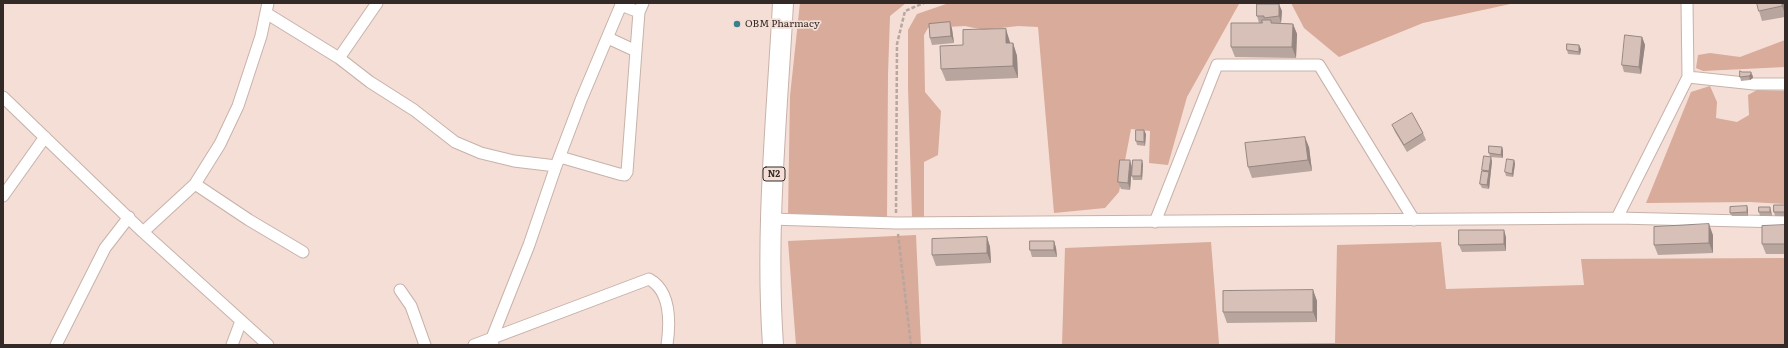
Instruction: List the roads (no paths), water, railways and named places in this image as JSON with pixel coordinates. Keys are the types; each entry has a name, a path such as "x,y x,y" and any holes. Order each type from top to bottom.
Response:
{"highway":[{"name":"N2","path":"773,345 770,304 771,219 783,3"}],"street":[{"path":"256,3 267,8 339,58 370,82 414,110 455,142 481,153 514,161 558,161 625,175 627,172 636,51 641,7 621,4 558,161 529,246 492,341"},
{"path":"339,58 377,3"},
{"path":"1617,218 1688,77 1687,3"},
{"path":"142,232 195,184 220,144 238,106 261,36 267,8"},
{"path":"608,38 636,51"},
{"path":"1155,222 1217,65 1319,65 1414,220"},
{"path":"1688,77 1754,84 1785,84"},
{"path":"3,97 75,168 129,217 142,232 268,345"},
{"path":"3,196 45,137"},
{"path":"195,184 249,220 303,252"},
{"path":"56,345 106,248 129,217"},
{"path":"771,219 896,223 1617,218 1785,222"},
{"path":"474,345 492,341 649,279 653,281 666,300 669,319 667,345"},
{"path":"400,290 411,306 425,345"},
{"path":"232,345 241,321"}],"place":[{"name":"OBM Pharmacy","path":"737,24"}]}
